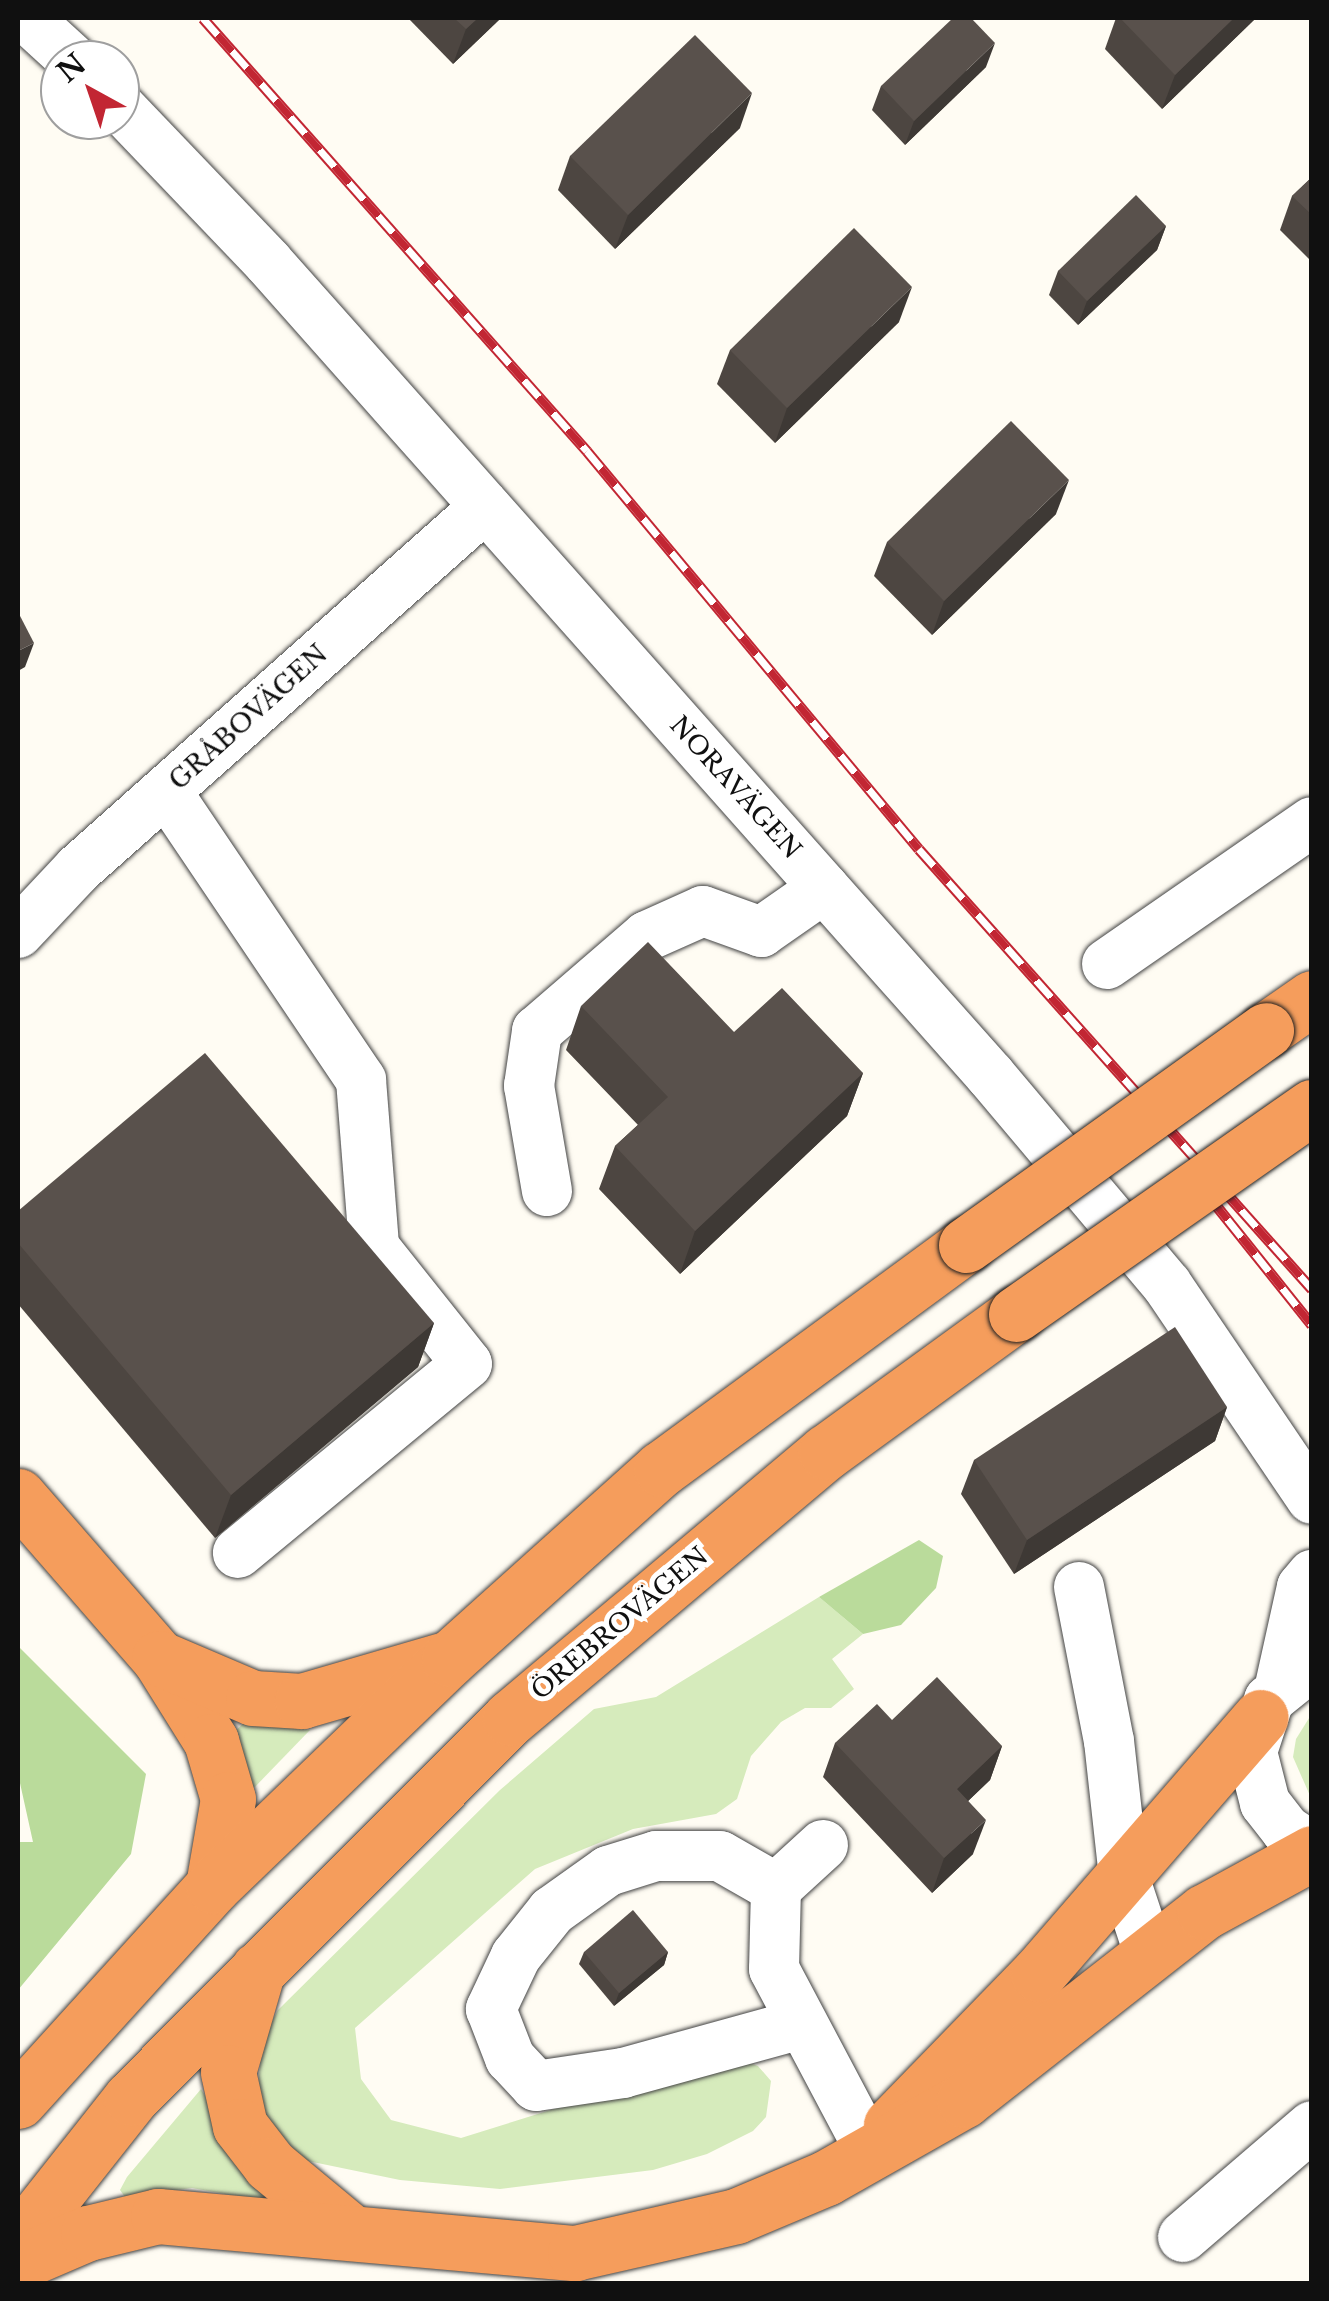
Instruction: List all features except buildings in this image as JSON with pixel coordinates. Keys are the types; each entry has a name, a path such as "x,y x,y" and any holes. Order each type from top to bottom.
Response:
{"highway":[{"path":"18,2101 213,1886 449,1658 661,1469 1312,998"},
{"name":"ÖREBROVÄGEN","path":"18,2241 131,2098 259,1964 376,1844 608,1633 826,1452 1312,1107"},
{"path":"18,1496 159,1658 210,1741 227,1782 213,1886"},
{"path":"159,1658 253,1698 302,1700 449,1658"},
{"path":"870,2150 1124,1877 1284,1689"},
{"path":"18,2263 88,2232 158,2216 348,2229 575,2253 736,2216 826,2178 964,2100 1204,1912 1312,1850"},
{"path":"259,1964 228,2072 240,2126 270,2165 348,2229"}],"street":[{"path":"27,18 51,40"},
{"name":"NORAVÄGEN","path":"140,128 268,262 824,888 1167,1285 1312,1500"},
{"name":"GRÅBOVÄGEN","path":"18,933 166,791 485,507"},
{"path":"166,791 360,1080 374,1247 468,1364 238,1553"},
{"path":"1106,964 1312,822"},
{"path":"547,1191 530,1086 536,1031 647,936 704,911 761,932 824,888"},
{"path":"1312,1574 1302,1587 1284,1689 1252,1752 1264,1802 1286,1830 1312,1850"},
{"path":"1079,1587 1109,1741 1124,1877 1150,1956"},
{"path":"823,1845 776,1888 774,1969 870,2150"},
{"path":"776,1888 720,1856 656,1856 608,1871 552,1911 516,1956 490,2009 510,2058 536,2086 624,2073 801,2024"},
{"path":"1183,2237 1312,2126"}],"green space":[{"path":"919,1540 943,1556 936,1588 901,1625 863,1634 819,1597"},
{"path":"819,1597 863,1634 832,1659 854,1689 831,1708 805,1708 781,1722 751,1756 737,1799 716,1814 633,1829 535,1869 355,2028 361,2079 391,2120 461,2138 727,2055 758,2066 771,2081 766,2117 753,2131 707,2154 653,2170 500,2189 400,2180 303,2160 256,2105 263,2038 278,2010 500,1790 594,1709 656,1697"},
{"path":"18,1646 146,1774 131,1854 18,1990 18,1842 33,1842 18,1774"},
{"path":"1311,1715 1311,1798 1293,1757 1296,1739"},
{"path":"247,1720 310,1730 252,1790 231,1735"},
{"path":"201,2089 268,2202 192,2188 125,2197 120,2190 127,2177"}],"railway":[{"path":"203,18 587,451 919,849 1312,1289"},
{"path":"1200,1185 1312,1325"}]}
